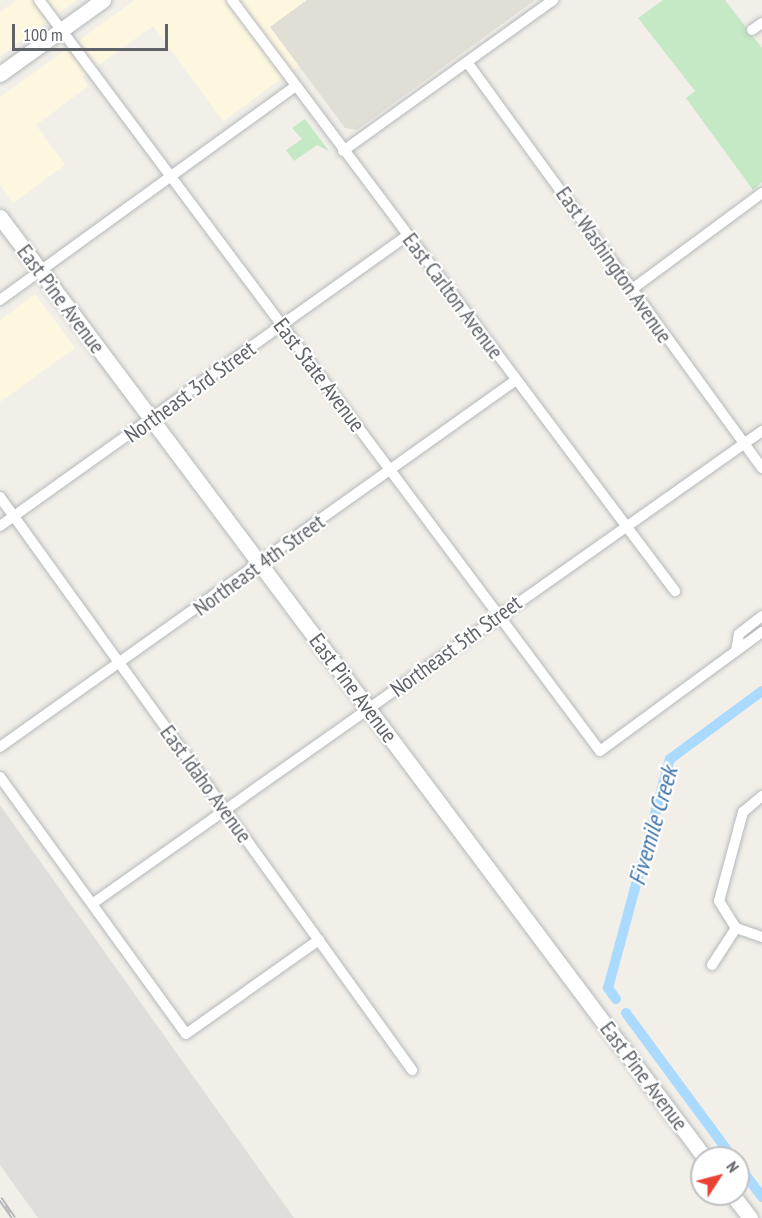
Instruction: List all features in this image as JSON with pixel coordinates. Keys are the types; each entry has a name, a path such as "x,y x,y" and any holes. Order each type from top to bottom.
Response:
{"street":[{"name":"East State Avenue","path":"39,0 600,751 736,651"},
{"path":"0,74 103,0"},
{"name":"East Carlton Avenue","path":"232,0 675,591"},
{"path":"343,151 553,0"},
{"path":"752,30 762,23"},
{"name":"East Washington Avenue","path":"467,62 635,287 641,305 762,468"},
{"path":"0,300 296,86"},
{"path":"635,287 762,193"},
{"name":"East Pine Avenue","path":"0,217 696,1146"},
{"name":"Northeast 3rd Street","path":"0,526 152,420 408,235"},
{"name":"Northeast 4th Street","path":"0,747 261,565 516,380"},
{"name":"Northeast 5th Street","path":"92,904 369,710 563,567 627,528 762,431"},
{"name":"East Idaho Avenue","path":"0,497 412,1070"},
{"path":"736,651 739,634 762,616"},
{"path":"736,651 762,632"},
{"path":"0,777 186,1034 319,940"},
{"path":"762,796 743,812 720,889 722,913 736,928 762,937"},
{"path":"712,965 736,928"}],"shaded area":[{"path":"17,0 77,0 0,56 0,12"},
{"path":"135,0 307,0 270,27 299,66 223,121 153,26 82,77 88,86 36,125 65,165 13,203 0,185 0,97"},
{"path":"307,0 535,0 357,130 345,128 270,27"},
{"path":"35,294 75,348 0,402 0,320"},
{"path":"0,805 294,1218 38,1218 0,1165"}],"green space":[{"path":"663,0 725,0 762,48 762,182 753,190 686,98 695,91 638,18"},
{"path":"305,119 329,151 317,145 294,161 286,150 302,139 292,128"}],"waterway":[{"name":"Fivemile Creek","path":"616,999 608,988 670,759 762,691"},
{"name":"Fivemile Creek","path":"626,1013 724,1146"},
{"name":"Fivemile Creek","path":"750,1181 762,1197"}],"railway":[{"path":"0,1198 14,1218"}]}
